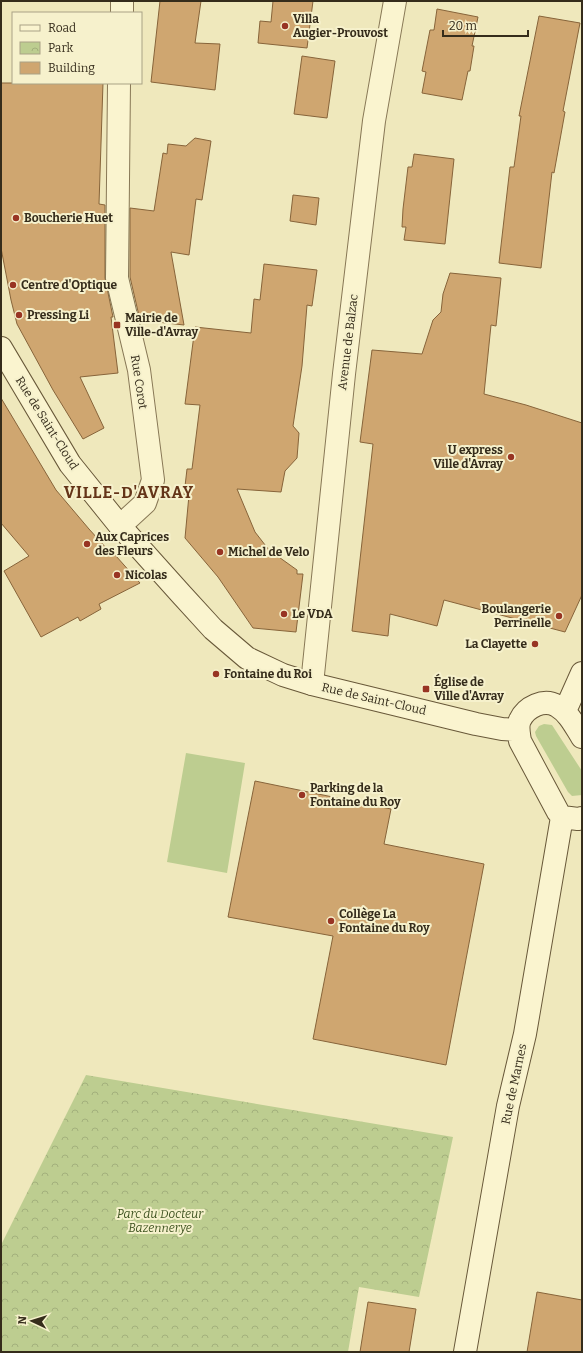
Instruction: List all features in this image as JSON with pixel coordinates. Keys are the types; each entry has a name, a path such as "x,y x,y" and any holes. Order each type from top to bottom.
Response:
{"main road":[{"path":"122,1 122,12"},
{"name":"Avenue de Balzac","path":"312,684 344,374 374,121 395,1"},
{"name":"Rue Corot","path":"119,84 117,278 139,370 153,480 145,503 120,526"},
{"name":"Rue de Saint-Cloud","path":"1,348 70,464 120,526 213,629 247,658 283,675 312,684 476,724 502,729 518,730"},
{"path":"565,711 582,673"},
{"path":"572,817 558,812 520,741 518,730 520,720 530,708 544,703 555,705 565,711 582,737"},
{"name":"Rue de Marnes","path":"464,1352 507,1114 572,817"}],"green space":[{"path":"544,724 552,725 582,771 582,795 572,796 568,792 536,736 535,732 539,726"},
{"path":"186,753 245,763 227,873 167,862"},
{"name":"Parc du Docteur Bazennerye","path":"86,1075 453,1137 419,1297 359,1287 348,1352 1,1352 1,1245"}],"building":[{"path":"160,1 201,1 195,43 220,44 215,90 151,82"},
{"name":"Villa Augier-Prouvost","path":"273,1 313,1 307,48 258,43 260,21 271,22"},
{"path":"437,9 478,17 472,46 474,46 470,71 468,71 462,100 422,93 426,72 422,71 430,30 434,30"},
{"path":"539,16 580,23 563,111 565,112 554,173 552,172 541,268 499,263 510,167 514,167 521,116 519,116"},
{"path":"302,56 335,61 327,118 294,114"},
{"path":"1,83 103,84 99,204 105,205 105,278 113,317 111,317 118,373 80,377 104,428 83,439 53,390 17,324 1,248"},
{"path":"195,138 211,141 202,200 196,199 189,255 171,252 184,325 140,320 130,277 130,208 154,211 163,153 167,154 168,144 186,146"},
{"path":"414,154 454,159 445,244 404,240 406,227 402,227 403,209 408,167 412,167"},
{"path":"293,195 319,198 316,225 290,221"},
{"path":"264,264 317,270 312,306 307,305 302,366 293,426 299,433 297,458 285,471 281,492 237,489 255,532 269,550 297,570 297,574 303,574 296,632 253,628 218,577 185,538 189,495 184,495 187,469 192,469 200,405 185,404 195,327 251,333 254,299 260,300"},
{"path":"450,273 501,278 496,326 491,325 484,394 526,405 582,423 582,595 565,632 444,600 437,626 390,614 388,636 352,631 373,444 360,442 372,350 422,354 433,320 441,312 443,294"},
{"path":"1,398 56,490 107,549 116,556 140,583 99,604 101,609 80,621 78,617 41,637 4,571 29,556 1,523"},
{"path":"255,781 391,809 384,844 484,864 446,1065 313,1039 333,936 228,917"},
{"path":"537,1292 582,1300 582,1352 527,1352"},
{"path":"368,1302 416,1309 409,1352 360,1352"}],"place":[{"name":"Villa Augier-Prouvost","path":"285,26"},
{"name":"Boucherie Huet","path":"16,218"},
{"name":"Centre d'Optique","path":"13,285"},
{"name":"Pressing Li","path":"19,315"},
{"name":"Mairie de Ville-d'Avray","path":"117,325"},
{"name":"U express Ville d'Avray","path":"511,457"},
{"name":"Aux Caprices des Fleurs","path":"87,544"},
{"name":"Michel de Velo","path":"220,552"},
{"name":"Nicolas","path":"117,575"},
{"name":"Le VDA","path":"284,614"},
{"name":"Boulangerie Perrinelle","path":"559,616"},
{"name":"La Clayette","path":"535,644"},
{"name":"Fontaine du Roi","path":"216,674"},
{"name":"Église de Ville d'Avray","path":"426,689"},
{"name":"Parking de la Fontaine du Roy","path":"302,795"},
{"name":"Collège La Fontaine du Roy","path":"331,921"}],"district":[{"name":"VILLE-D'AVRAY","path":"129,492"}]}
